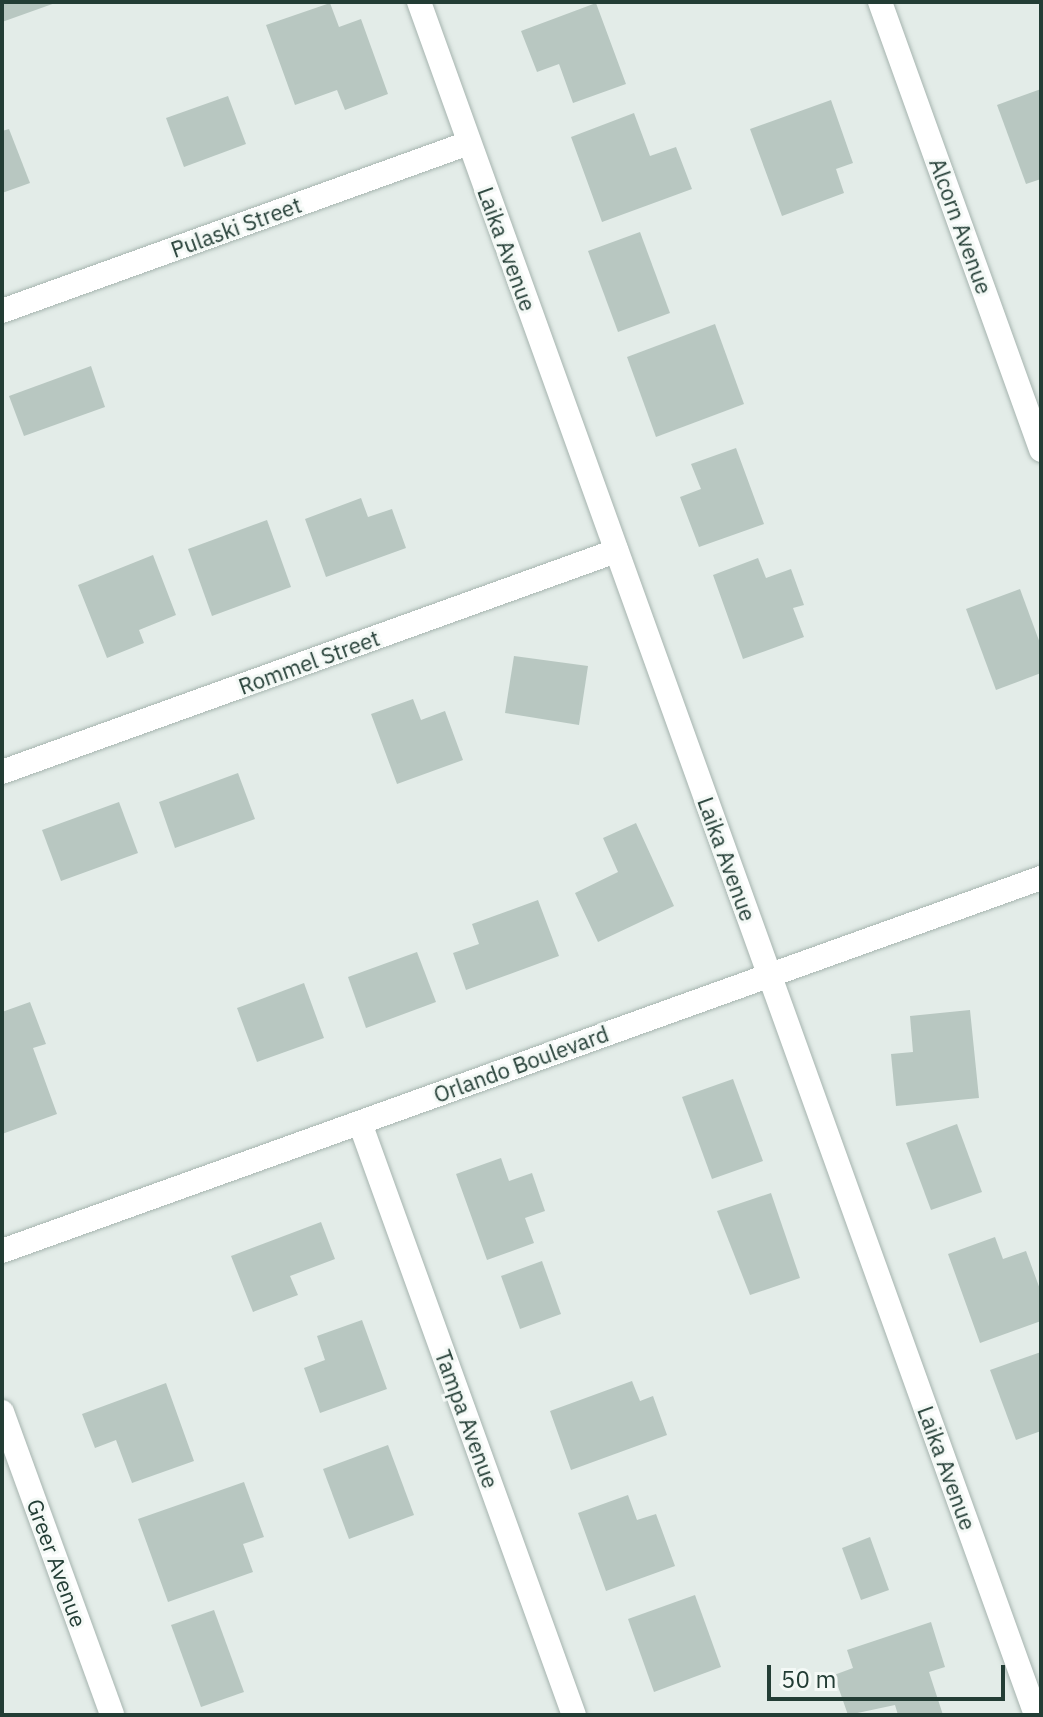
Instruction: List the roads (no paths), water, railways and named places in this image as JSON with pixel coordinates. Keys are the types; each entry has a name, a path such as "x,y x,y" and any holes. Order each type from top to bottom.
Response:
{"street":[{"name":"Laika Avenue","path":"419,2 1036,1715"},
{"name":"Alcorn Avenue","path":"880,2 1041,450"},
{"name":"Pulaski Street","path":"2,311 469,143"},
{"name":"Rommel Street","path":"2,772 616,551"},
{"name":"Orlando Boulevard","path":"2,1251 1041,878"},
{"name":"Tampa Avenue","path":"360,1123 574,1715"},
{"name":"Greer Avenue","path":"2,1412 112,1715"}]}
